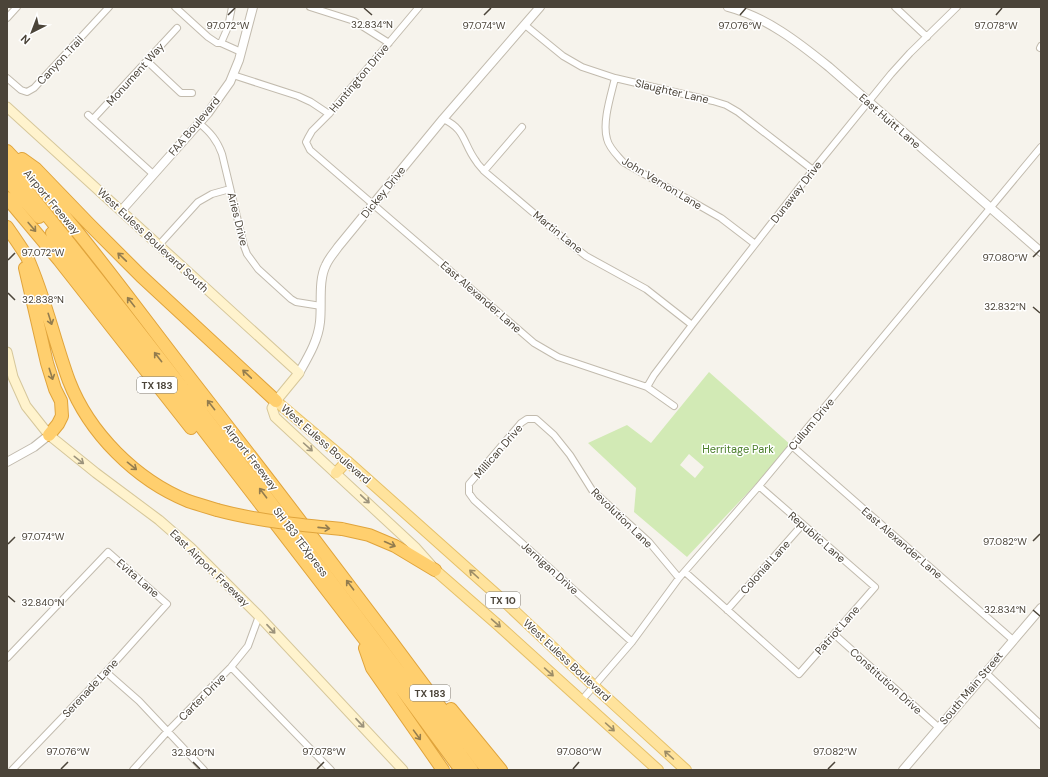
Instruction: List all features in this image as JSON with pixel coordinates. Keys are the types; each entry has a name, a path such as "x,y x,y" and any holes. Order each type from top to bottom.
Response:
{"highway":[{"path":"7,147 36,169 88,224 141,276 276,401"},
{"name":"Airport Freeway","path":"7,151 43,189 64,216 374,617 487,770"},
{"name":"SH 183 TEXpress","path":"7,167 51,219 218,434 376,640 472,770"},
{"name":"SH 183 TEXpress","path":"7,180 47,227 369,645 461,770"},
{"name":"TX 183","path":"7,198 64,266 269,529 365,648 454,770"},
{"path":"7,227 26,256 36,278 69,382 80,404 93,425 125,461 164,489 188,501 235,515 260,520 342,530 369,535 395,546 435,570"},
{"path":"26,256 24,267 42,343 55,389 61,400 62,416 58,424 49,435"},
{"path":"374,617 405,649 501,770"},
{"path":"365,648 372,668 443,770"}],"main road":[{"name":"West Euless Boulevard South","path":"7,107 299,373"},
{"name":"East Airport Freeway","path":"7,352 12,377 26,406 49,435 90,469 159,520 191,548 259,616 403,770"},
{"name":"Dickey Drive","path":"276,401 299,373"},
{"name":"West Euless Boulevard","path":"658,770 435,570 415,547 275,417 272,408 276,401 347,461 506,603 686,770"},
{"path":"336,473 347,461"}],"street":[{"path":"7,18 17,7"},
{"name":"Canyon Trail","path":"7,78 21,90 27,92 34,88 109,7"},
{"path":"175,7 208,37 217,43 221,43 241,52"},
{"path":"221,43 228,27 232,7"},
{"name":"FAA Boulevard","path":"121,211 208,113 233,75 253,7"},
{"path":"310,7 354,21 389,43"},
{"name":"Huntington Drive","path":"310,150 306,142 308,138 419,7"},
{"name":"Dickey Drive","path":"299,373 311,352 317,336 320,322 325,265 338,247 443,119 540,7"},
{"name":"East Huitt Lane","path":"728,7 755,18 785,33 798,42 829,67 1041,252"},
{"path":"895,7 927,37"},
{"name":"Dunaway Drive","path":"647,387 654,375 692,325 868,102 891,74 957,7"},
{"name":"Slaughter Lane","path":"525,25 570,62 582,68 615,78 726,105 738,112 813,170"},
{"name":"Monument Way","path":"154,174 91,117 147,61 177,28"},
{"path":"147,61 181,93 192,93"},
{"path":"233,75 298,96 311,102 329,114"},
{"name":"John Vernon Lane","path":"615,78 607,116 606,132 607,140 616,155 623,162 721,218 755,244"},
{"name":"Martin Lane","path":"443,119 456,127 464,138 475,161 484,171 569,243 586,256 646,289 692,325"},
{"name":"Aries Drive","path":"199,123 212,135 218,144 247,254 258,269 291,299 296,302 321,306"},
{"path":"484,171 522,128"},
{"name":"Cullum Drive","path":"581,701 632,642 679,578 759,486 991,209 1041,147"},
{"name":"East Alexander Lane","path":"310,150 534,343 558,357 647,387 674,406"},
{"path":"159,245 198,202 212,194 230,189"},
{"name":"Millican Drive","path":"469,493 469,484 521,423 527,419 536,419"},
{"name":"Revolution Lane","path":"536,419 554,435 570,455 592,490 649,542 679,578"},
{"path":"7,462 34,447 49,435"},
{"name":"East Alexander Lane","path":"792,446 1012,640"},
{"name":"Republic Lane","path":"759,486 875,587"},
{"name":"Jernigan Drive","path":"469,493 474,500 632,642"},
{"name":"Colonial Lane","path":"727,610 802,524"},
{"name":"Evita Lane","path":"7,658 108,552 167,604"},
{"path":"685,572 727,610"},
{"name":"Patriot Lane","path":"727,610 799,674 875,587"},
{"name":"Serenade Lane","path":"12,770 106,672 167,604"},
{"name":"South Main Street","path":"903,770 1012,640 1040,612"},
{"name":"Carter Drive","path":"133,770 167,732 231,667 248,646 259,616"},
{"name":"Constitution Drive","path":"834,634 938,728"},
{"path":"231,667 331,770"},
{"path":"106,672 138,701 204,770"},
{"path":"986,672 1041,725"}],"green space":[{"name":"Herritage Park","path":"709,372 792,446 687,557 634,512 636,488 588,443 627,425 651,443","holes":["689,454 704,467 695,478 680,465"]}]}
